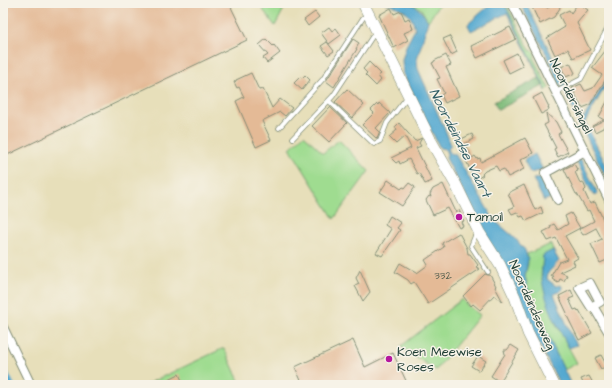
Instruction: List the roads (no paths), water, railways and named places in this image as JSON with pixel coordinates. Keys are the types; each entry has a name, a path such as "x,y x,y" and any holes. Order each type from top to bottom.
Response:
{"street":[{"name":"Noordeindseweg","path":"363,3 431,141 456,185 479,232 496,258 512,289 528,333 554,385"},
{"name":"Noordersingel","path":"512,3 562,89 585,151 609,200"},
{"path":"558,200 545,173 585,151"},
{"path":"593,306 609,333"},
{"path":"3,327 31,385"}],"lane":[{"path":"280,128 323,78 363,18 368,13"},
{"path":"562,89 580,79 609,26"},
{"path":"293,138 329,101 372,37 378,33"},
{"path":"329,101 374,144 380,141 387,123 408,96"},
{"path":"479,232 475,236 470,246 488,272"}],"water":[{"path":"386,3 411,4 419,9 428,21 417,60 418,69 451,145 448,148 450,153 455,154 494,220 514,237 525,250 528,260 525,276 527,286 536,310 571,385 560,385 446,158 447,154 445,149 440,148 403,74 402,60 406,46 415,29 411,18 401,9"},
{"path":"492,3 504,3 546,90 507,13 471,31 468,24"},
{"path":"520,3 526,3 583,119 609,76 609,80 585,122 609,171 609,184 562,86 559,85 551,63"},
{"path":"535,154 543,170 530,173 524,160"},
{"path":"579,156 598,194 593,195 575,158"},
{"path":"543,178 553,197 544,201 533,179"},
{"path":"553,250 559,261 548,273 547,279 556,286 561,285 563,289 554,294 577,345 569,348 552,314 543,287 543,255"}],"waterway":[{"path":"3,369 11,385"}],"place":[{"name":"Tamoil","path":"459,217"},
{"name":"Koen Meewise Roses","path":"389,359"}],"water label":[{"name":"Noordeindse Vaart","path":"460,143"}]}
